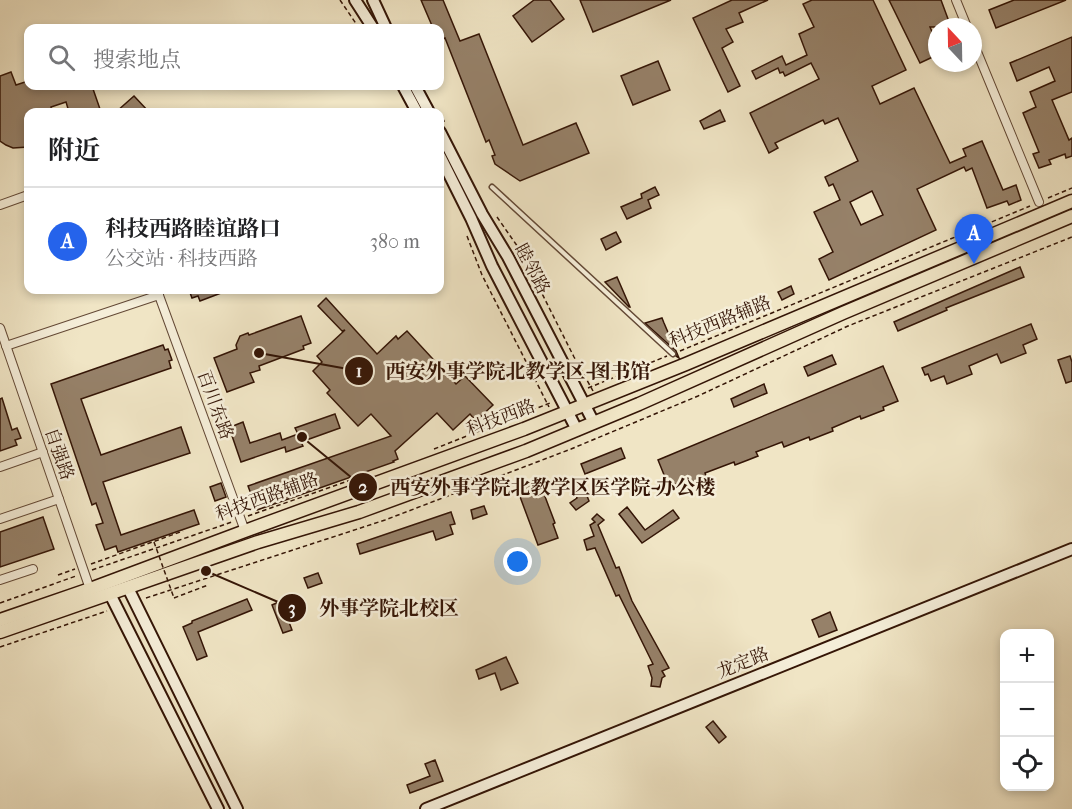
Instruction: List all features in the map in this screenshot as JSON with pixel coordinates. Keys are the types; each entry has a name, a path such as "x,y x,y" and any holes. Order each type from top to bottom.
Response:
{"main road":[{"name":"科技西路","path":"0,620 90,589 243,525 567,412 1072,201"},
{"path":"0,632 258,542 358,512 577,430 843,313 1072,216"}],"street":[{"path":"355,0 370,24"},
{"path":"373,0 384,24"},
{"path":"956,0 963,18"},
{"path":"982,64 1039,202"},
{"path":"405,90 415,108"},
{"path":"417,90 427,108"},
{"name":"睦邻路","path":"444,140 594,423"},
{"name":"睦邻路","path":"444,164 492,266 577,430"},
{"path":"0,205 24,196"},
{"path":"6,346 152,294"},
{"name":"百川东路","path":"159,294 243,525"},
{"name":"自强路","path":"0,328 90,589"},
{"path":"0,467 43,452"},
{"path":"0,519 59,499"},
{"name":"龙定路","path":"426,809 1072,549"},
{"path":"0,580 33,569"},
{"path":"128,588 237,809"},
{"path":"110,594 218,809"}],"lane":[{"path":"492,187 673,354"}],"path":[{"path":"340,0 356,24"},
{"name":"科技西路辅路","path":"578,392 1072,188"},
{"path":"467,236 482,275 554,417"},
{"path":"425,453 561,399"},
{"path":"564,435 571,449"},
{"name":"科技西路辅路","path":"0,603 83,570 243,525 371,472"},
{"path":"58,575 83,570 183,531"},
{"path":"154,542 174,598 208,585"}],"building":[{"path":"421,0 443,0 460,41 479,34 523,145 576,123 589,153 520,181 495,164 492,156 495,155 489,140 486,142 444,38 444,24 431,24"},
{"path":"534,0 550,0 564,19 532,42 513,16"},
{"path":"580,0 671,0 593,32"},
{"path":"732,0 768,0 739,13 743,22 726,29 733,42 722,48 740,86 728,92 693,18"},
{"path":"812,0 873,0 906,70 872,86 880,104 914,88 950,163 966,156 963,149 982,141 1003,190 1016,185 1021,200 1009,205 1007,201 987,208 972,168 966,171 964,167 917,189 936,230 829,280 819,259 833,252 814,212 840,200 833,184 829,186 825,177 858,161 838,118 825,124 823,120 775,143 778,148 769,153 750,113 819,79 811,63 785,76 778,68 756,79 752,71 782,56 786,65 807,55 799,34 814,27 803,4","holes":["872,191 883,215 861,225 850,202"]},
{"path":"889,0 941,0 948,18 928,18 928,59 920,63"},
{"path":"1014,0 1066,0 996,28 989,10"},
{"path":"1072,37 1072,92 1052,100 1069,140 1072,138 1072,156 1066,158 1065,154 1049,160 1051,164 1039,168 1033,154 1039,152 1023,113 1036,107 1030,92 1055,81 1049,67 1017,81 1010,63"},
{"path":"658,61 670,90 633,105 621,76"},
{"path":"11,72 16,85 24,82 24,90 93,90 100,108 68,108 66,102 51,108 24,108 24,147 13,148 0,141 0,76"},
{"path":"134,96 145,108 120,108"},
{"path":"720,110 725,121 704,129 700,121"},
{"path":"655,187 659,195 648,200 651,208 627,219 621,207 642,198 641,194"},
{"path":"616,232 621,242 606,250 601,239"},
{"path":"1020,267 1024,277 946,308 947,310 898,331 894,322"},
{"path":"617,277 630,307 605,282"},
{"path":"791,286 794,294 782,300 778,292"},
{"path":"190,294 218,294 200,301 198,296 192,298"},
{"path":"326,298 377,354 396,336 398,339 407,331 456,384 465,376 493,405 476,421 470,414 453,430 437,413 395,451 398,459 394,462 257,510 248,486 391,436 371,414 358,426 327,393 330,390 313,371 322,362 317,356 345,330 342,331 318,306"},
{"path":"301,316 311,343 303,346 304,349 259,366 260,370 250,373 254,382 227,392 214,358 237,349 236,345 240,336 248,333 249,335"},
{"path":"662,318 679,358 676,356 676,351 645,323"},
{"path":"1031,324 1037,339 1023,345 1026,353 1001,363 997,354 969,366 972,374 947,384 944,376 931,381 928,374 925,375 922,368"},
{"path":"163,345 165,350 168,349 172,360 169,361 171,368 81,399 101,455 181,427 190,453 103,482 121,535 194,510 199,524 118,552 116,546 105,550 96,525 103,523 96,503 92,505 51,384"},
{"path":"832,355 836,364 808,376 804,367"},
{"path":"1070,356 1072,381 1066,383 1058,360"},
{"path":"883,366 898,401 883,407 884,410 861,419 860,416 832,428 833,431 810,440 809,437 784,447 782,442 756,452 758,456 748,460 735,465 734,462 705,473 706,476 684,485 682,482 669,487 658,460"},
{"path":"764,384 767,393 734,407 731,399"},
{"path":"2,398 12,430 17,428 21,438 15,440 17,445 0,451 0,399"},
{"path":"335,414 340,428 301,442 303,446 286,452 285,447 241,462 230,430 234,429 233,426 243,422 250,443 280,433 282,440 298,434 295,428"},
{"path":"621,448 625,458 585,474 581,464"},
{"path":"538,478 555,523 553,524 558,538 538,545 516,486"},
{"path":"581,481 589,501 576,510 570,503 577,498 572,484"},
{"path":"221,483 226,497 215,501 210,487"},
{"path":"484,506 487,514 473,519 471,510"},
{"path":"627,507 645,530 673,510 679,518 642,543 619,514"},
{"path":"451,512 455,524 450,525 453,534 436,540 433,531 360,554 357,544"},
{"path":"597,514 604,520 598,525 616,568 619,567 632,601 669,668 662,671 665,676 662,678 660,687 651,686 652,678 648,666 653,664 619,595 616,596 595,548 587,550 584,540 594,536 590,525 595,522 592,519"},
{"path":"43,517 54,549 0,567 0,532"},
{"path":"318,573 322,583 308,588 304,578"},
{"path":"247,599 252,610 198,632 207,656 197,660 183,627 192,621"},
{"path":"281,601 292,630 283,633 272,605"},
{"path":"830,612 837,630 819,637 812,620"},
{"path":"506,657 518,683 501,690 495,673 479,679 476,670"},
{"path":"713,721 726,737 719,743 706,727"},
{"path":"435,760 443,781 410,793 407,785 430,776 425,764"}],"place":[{"name":"科技西路睦谊路口","path":"974,264"},
{"name":"西安外事学院北教学区-图书馆","path":"259,353"},
{"name":"西安外事学院北教学区医学院-办公楼","path":"302,437"},
{"name":"外事学院北校区","path":"206,571"}]}
